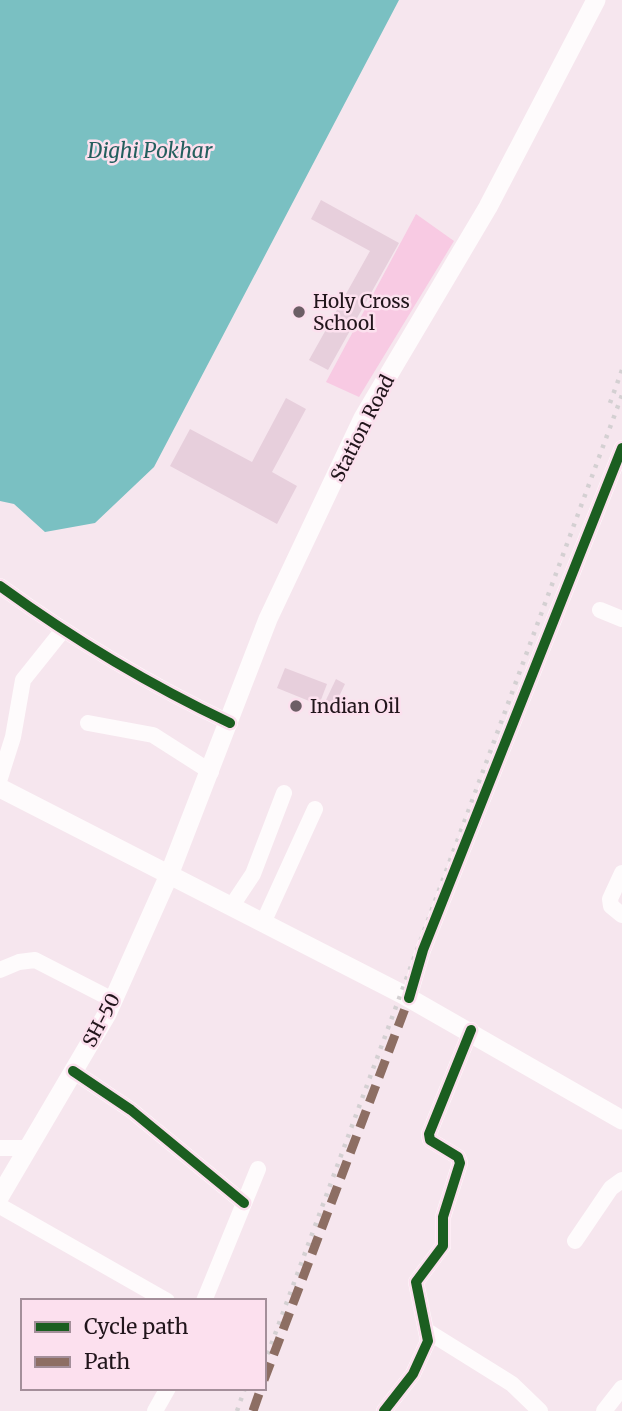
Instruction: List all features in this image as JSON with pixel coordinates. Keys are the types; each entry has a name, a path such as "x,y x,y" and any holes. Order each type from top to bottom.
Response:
{"main road":[{"name":"Station Road","path":"169,875 268,619 362,418 488,207 596,0"},
{"path":"0,789 471,1030 620,1116"},
{"name":"SH-50","path":"0,1196 113,1000 169,875"}],"street":[{"path":"409,998 423,950 622,448"},
{"path":"0,586 63,630 155,687 230,723"},
{"path":"600,610 622,619"},
{"path":"0,778 13,737 23,680 63,630"},
{"path":"88,723 153,735 211,772"},
{"path":"231,907 253,873 284,793"},
{"path":"263,923 315,809"},
{"path":"622,873 610,900 611,906 622,915"},
{"path":"0,970 19,962 35,960 113,1000"},
{"path":"384,1411 413,1374 425,1353 427,1331 416,1282 443,1247 443,1217 460,1163 458,1157 430,1140 429,1134 471,1030"},
{"path":"73,1071 131,1110 244,1203"},
{"path":"0,1148 28,1148"},
{"path":"205,1299 258,1169"},
{"path":"575,1241 611,1188 622,1180"},
{"path":"0,1206 163,1299"},
{"path":"427,1331 512,1384 540,1411"},
{"path":"604,1411 622,1388"},
{"path":"155,1411 167,1390"}],"shaded area":[{"path":"416,214 454,241 359,397 326,382"}],"water":[{"name":"Dighi Pokhar","path":"0,0 399,0 154,467 95,523 45,532 14,504 0,501"}],"building":[{"path":"321,200 399,243 328,370 309,360 370,251 311,219"},
{"path":"286,398 306,409 272,472 297,486 277,524 170,466 190,429 252,462"},
{"path":"285,668 327,684 319,705 277,688"},
{"path":"336,679 345,684 334,707 325,702"}],"railway":[{"path":"610,403 622,370"},
{"path":"266,1359 622,395"},
{"path":"237,1411 244,1390"}],"marked path":[{"path":"266,1375 409,998"},
{"path":"253,1411 260,1390"}],"cycle path":[{"path":"409,998 423,950 622,448"},
{"path":"0,586 112,660 230,723"},
{"path":"384,1411 413,1374 428,1341 416,1282 443,1246 443,1217 460,1163 458,1157 430,1140 429,1134 471,1030"},
{"path":"73,1071 131,1110 244,1203"}],"place":[{"name":"Holy Cross School","path":"299,312"},
{"name":"Indian Oil","path":"296,706"}]}
